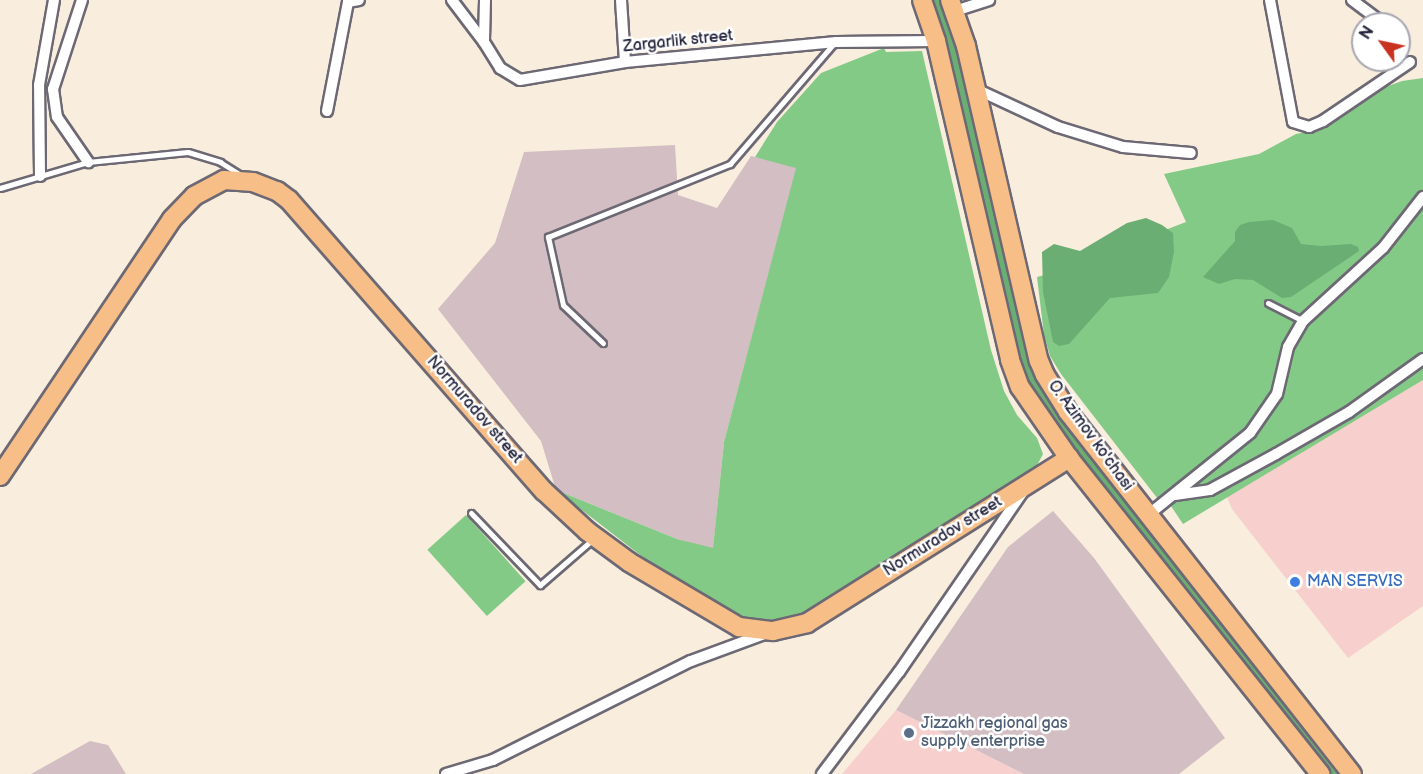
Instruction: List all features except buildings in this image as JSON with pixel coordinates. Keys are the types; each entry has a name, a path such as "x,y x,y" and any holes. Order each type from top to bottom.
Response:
{"main road":[{"name":"O. Azimov ko'chasi","path":"922,0 936,41 1010,360 1020,387 1030,406 1069,458 1320,774"},
{"name":"O. Azimov ko'chasi","path":"953,6 976,89 1039,361 1045,375 1068,412 1352,774"},
{"name":"Normuradov street","path":"0,476 182,207 207,187 224,180 253,182 277,191 299,210 544,491 596,537 629,562 739,627 773,631 807,623 1069,458"},
{"path":"1280,724 1300,709"}],"street":[{"path":"39,176 39,85 54,0"},
{"path":"327,111 348,2 359,0"},
{"name":"Zargarlik street","path":"452,0 484,42 500,68 520,80 625,62 836,42 936,41"},
{"path":"484,42 485,0"},
{"path":"621,0 625,62"},
{"path":"953,6 989,0"},
{"path":"1270,0 1293,122 1309,127 1323,121 1395,72"},
{"path":"1352,0 1368,12"},
{"path":"82,1 53,89 57,117 88,162"},
{"path":"976,89 1058,127 1123,147 1191,153"},
{"path":"1149,515 1250,433 1277,394 1288,347 1304,321 1383,248 1423,197"},
{"path":"1174,495 1210,490 1276,454 1349,412 1423,359"},
{"path":"822,774 899,672 1031,482"},
{"path":"446,774 493,760 691,661 773,631"}],"lane":[{"path":"603,343 563,305 548,237 730,164 836,42"},
{"path":"0,188 88,162 188,152 220,162 253,182"},
{"path":"1268,303 1304,321"},
{"path":"471,513 540,585 596,537"}],"shaded area":[{"path":"675,145 678,195 717,208 751,156 797,167 724,442 713,549 677,539 556,490 541,441 438,309 495,243 524,152"},
{"path":"1423,380 1423,606 1348,658 1232,509 1227,497"},
{"path":"1053,511 1094,558 1225,738 1179,774 1024,774 896,710 1008,547"},
{"name":"Jizzakh regional gas supply enterprise","path":"896,710 1024,774 842,774"},
{"path":"90,741 108,745 126,774 31,774"}],"green space":[{"path":"929,0 941,0 968,90 1031,367 1050,404 1337,774 1324,774 1043,410 1024,373 1009,325 958,93"},
{"path":"884,48 886,52 922,51 991,350 1004,391 1017,415 1037,438 1043,454 1034,471 1018,482 994,492 813,614 786,622 746,617 735,613 648,561 556,490 677,539 713,548 724,442 796,168 755,157 777,122 821,73"},
{"path":"1423,78 1423,380 1183,524 1171,506 1161,503 1061,374 1050,356 1044,335 1037,277 1056,272 1186,222 1164,174 1259,154 1296,134 1317,130 1380,89 1402,81"},
{"path":"1146,218 1173,233 1174,252 1169,277 1158,293 1110,298 1069,344 1059,346 1053,342 1043,292 1042,252 1054,244 1080,251 1127,223"},
{"path":"1273,220 1292,228 1301,244 1321,246 1351,244 1358,247 1359,251 1291,297 1282,298 1253,280 1235,279 1219,284 1203,277 1235,241 1235,232 1240,225"},
{"path":"466,515 526,581 487,616 427,550"}],"place":[{"name":"MAN SERVIS","path":"1295,582"},
{"name":"Jizzakh regional gas supply enterprise","path":"909,733"}]}
